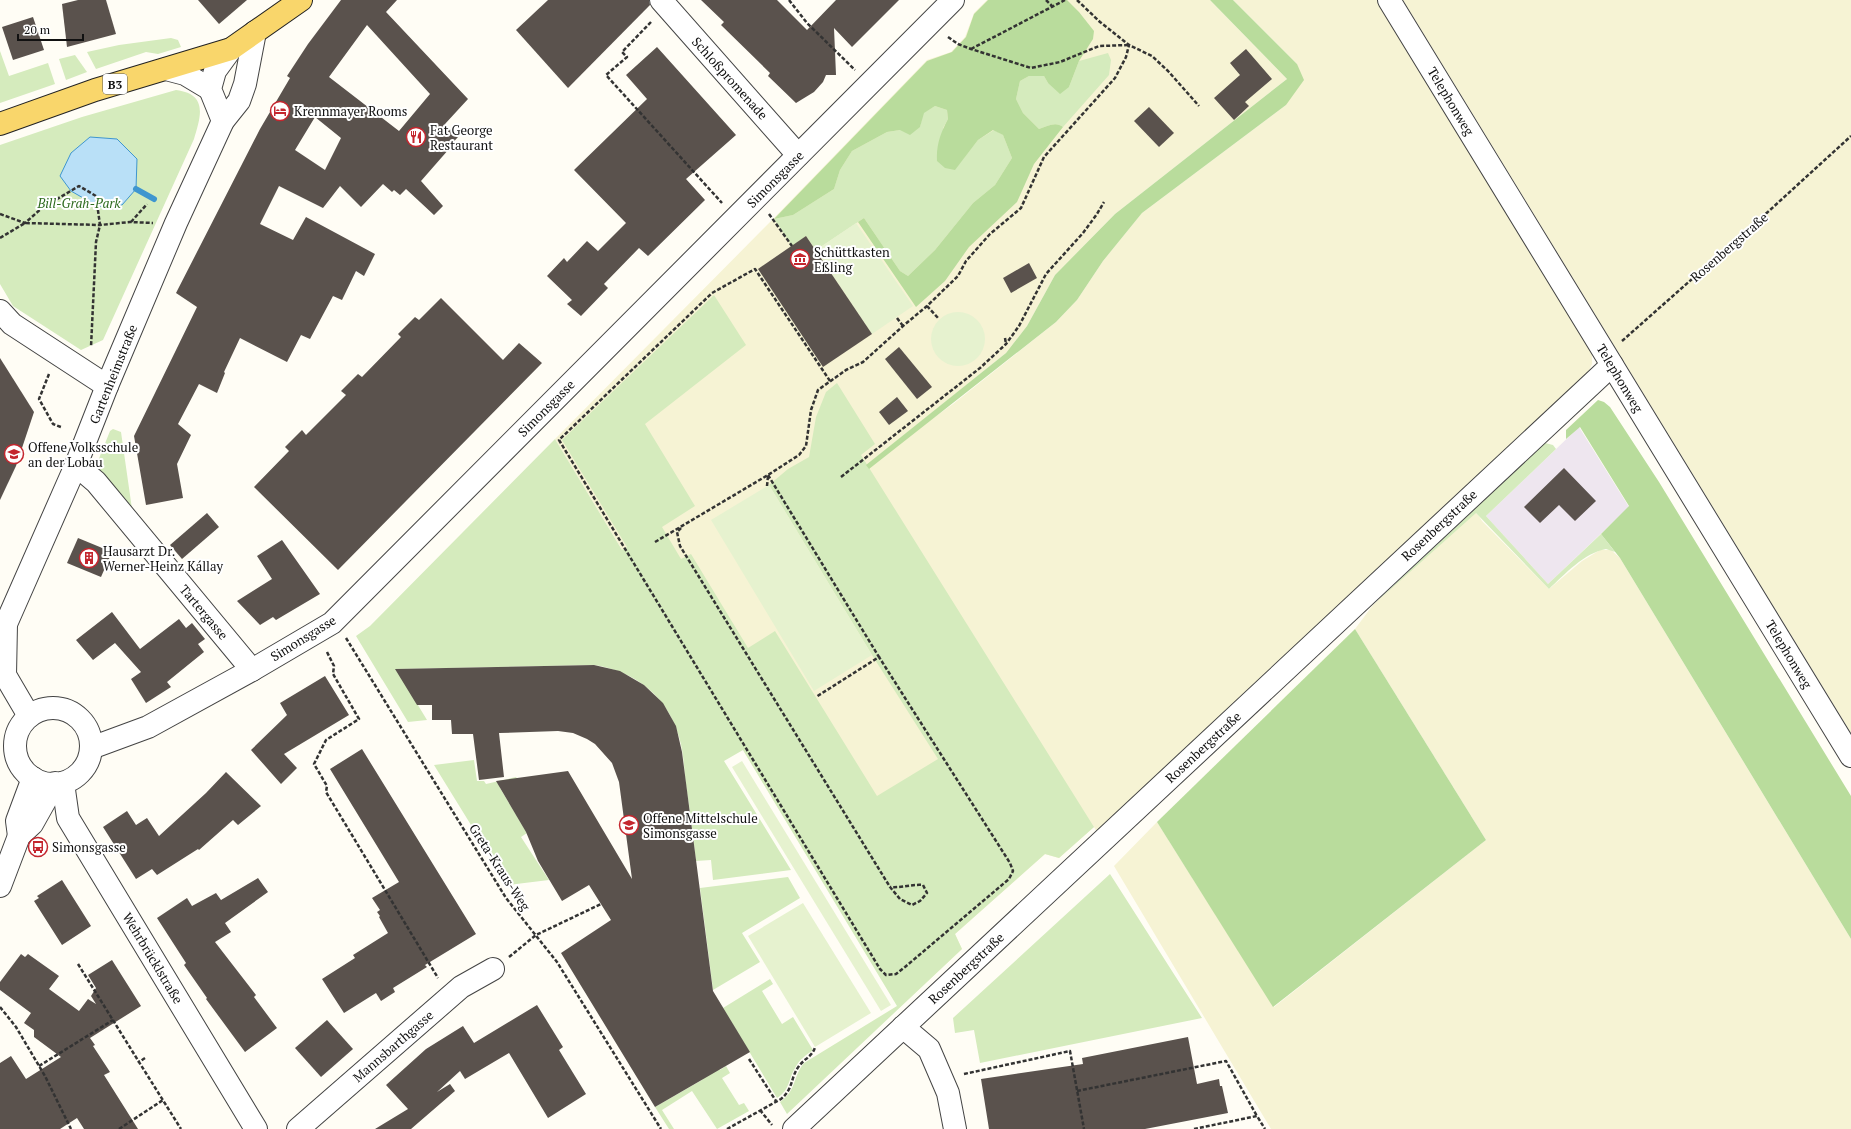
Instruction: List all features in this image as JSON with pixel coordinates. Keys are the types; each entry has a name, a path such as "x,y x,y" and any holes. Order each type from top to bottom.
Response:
{"main road":[{"name":"B3","path":"0,124 95,90 231,49 299,0"}],"street":[{"name":"Schloßpromenade","path":"661,0 798,155"},
{"name":"Simonsgasse","path":"91,748 148,727 252,670 332,623 952,0"},
{"name":"Telephonweg","path":"1389,0 1851,756"},
{"name":"Gartenheimstraße","path":"29,716 5,675 3,624 76,465 107,386 176,223 223,121 239,101 245,84 255,32"},
{"path":"210,89 215,71 231,49"},
{"path":"166,68 185,74 210,89 223,121"},
{"path":"0,311 12,324 107,386"},
{"name":"Rosenbergstraße","path":"794,1129 903,1028 1609,360"},
{"name":"Tartergasse","path":"76,465 96,482 252,670"},
{"path":"0,886 19,836 32,824 59,783 84,768 91,748 89,735 78,717 58,708 42,710 29,716 16,735 16,757 24,772 40,783 59,783"},
{"path":"19,836 17,821 33,778"},
{"name":"Wehrbrücklstraße","path":"59,783 68,818 256,1129"},
{"name":"Mannsbarthgasse","path":"298,1129 461,987 493,969"},
{"path":"903,1028 929,1049 948,1093 955,1129"}],"path":[{"path":"789,0 807,23 869,84"},
{"path":"1046,0 1053,7"},
{"path":"971,49 1065,0"},
{"path":"1077,0 1100,22 1130,45 1152,56 1168,71 1199,106"},
{"path":"654,20 622,52 627,56 606,76 725,206"},
{"path":"929,24 958,44 1031,68 1060,62 1099,46 1130,45"},
{"path":"655,542 799,455 806,446 811,410 818,390 846,370 863,362 927,306 958,276 966,261 990,234 1020,208 1044,157 1115,78 1126,57 1130,45"},
{"name":"Rosenbergstraße","path":"1609,360 1851,136"},
{"path":"0,238 26,223 42,208 80,186 96,196 100,225 96,242 92,347"},
{"path":"756,198 774,218 792,246"},
{"path":"841,476 980,368 1006,344 1019,326 1046,274 1083,233 1104,202"},
{"path":"130,222 147,204"},
{"path":"0,214 26,223 100,225 130,222 159,223"},
{"path":"768,475 879,657 1013,871 1009,879 896,974 886,975 880,970 559,440 712,293 755,269 830,381"},
{"path":"927,306 939,319"},
{"path":"897,318 903,326"},
{"path":"1005,338 1006,344"},
{"path":"50,371 39,399 53,424 61,428"},
{"path":"767,486 768,475"},
{"path":"683,526 677,532 680,546 890,887 900,899 912,905 920,901 927,894 923,885 912,884 899,888 890,887"},
{"name":"Greta-Kraus-Weg","path":"341,637 344,635 506,898 557,962 661,1129"},
{"path":"325,648 334,666 333,674 359,719 326,740 314,764 327,786 326,792 449,997"},
{"path":"816,697 879,657"},
{"path":"518,950 536,935 601,904"},
{"path":"78,964 181,1129"},
{"path":"0,1007 16,1026 39,1066 71,1129"},
{"path":"39,1066 113,1020"},
{"path":"728,1129 788,1093 798,1067 814,1052 815,1048"},
{"path":"942,1079 1070,1051 1084,1129"},
{"path":"139,1062 145,1058"},
{"path":"749,1059 776,1101"},
{"path":"1077,1091 1226,1061 1265,1129"},
{"path":"119,1129 163,1100"},
{"path":"760,1110 775,1129"},
{"path":"1194,1129 1257,1116"}],"shaded area":[{"path":"987,0 1210,0 1287,79 1115,214 1055,275 1027,326 1006,353 867,465 953,404 1056,322 1077,300 1103,261 1142,213 1286,105 1297,64 1233,0 1378,0 1592,352 1592,364 1588,373 1097,832 1094,827 1059,858 1045,854 955,934 962,949 899,1008 555,439 774,218 927,60 951,52 965,37 974,13"},
{"path":"1403,0 1851,0 1851,733"},
{"path":"1579,427 1629,507 1548,584 1486,516"},
{"path":"1473,513 1476,513 1479,516 1482,521 1549,589 1582,561 1600,550 1611,550 1620,558 1851,939 1851,1129 1271,1129 1114,866 1157,822 1274,1007 1486,840 1355,629 1373,605"}],"green space":[{"path":"988,0 1067,0 1094,31 1093,39 1079,61 1069,87 1060,94 1048,83 1044,76 1029,76 1020,81 1016,99 1023,113 1039,129 1054,124 1063,127 1034,164 1017,202 969,247 945,281 916,307 858,222 864,218 900,271 908,276 935,250 973,203 995,185 1012,158 1003,135 993,130 978,140 955,170 945,168 937,161 937,150 943,129 948,119 947,110 935,106 924,113 920,127 910,135 900,130 887,132 852,151 840,170 834,189 793,215 774,219 927,61 952,52 966,37 974,14"},
{"path":"1210,0 1233,0 1297,64 1304,80 1286,105 1142,213 1103,261 1077,300 1056,322 869,469 866,465 1006,353 1027,326 1055,275 1115,214 1287,79"},
{"path":"171,38 178,40 181,47 158,54 146,52 96,69 87,52 119,45"},
{"path":"0,51 9,76 48,63 55,84 0,103"},
{"path":"1108,53 1111,60 1109,75 1063,127 1054,124 1039,129 1023,113 1016,99 1020,81 1029,76 1044,76 1048,83 1069,87 1079,61"},
{"path":"75,55 87,72 66,80 59,59"},
{"name":"Bill-Grah-Park","path":"176,90 186,92 198,101 200,114 194,139 103,340 81,350 13,306 0,284 0,145 82,117"},
{"path":"935,106 947,110 948,119 943,128 955,169 978,140 994,130 1003,135 1012,158 995,185 973,203 935,250 908,276 900,271 864,218 816,250 806,236 792,246 774,219 793,215 834,189 840,170 852,151 887,132 920,127 923,113"},
{"path":"856,223 913,306 872,334 816,250"},
{"path":"714,295 746,345 645,424 695,506 662,527 681,559 691,554 748,648 775,631 877,796 938,759 872,655 769,485 788,469 809,457 816,417 826,392 837,383 875,444 861,455 1094,827 1059,858 1045,854 955,934 962,949 787,1114 780,1102 789,1093 800,1068 804,1063 897,1006 743,750 724,761 791,870 713,880 711,860 696,861 684,761 679,737 667,710 648,688 623,673 594,665 396,669 427,720 408,722 356,636 370,626 555,439 622,550 627,547 562,440"},
{"path":"953,312 963,312 973,316 981,324 985,334 985,344 981,354 973,362 963,366 953,366 943,362 935,354 931,344 931,334 935,324 943,316"},
{"path":"1598,400 1604,402 1610,407 1659,482 1851,796 1851,939 1620,558 1601,534 1629,506 1580,427 1566,439 1566,430"},
{"path":"113,429 121,432 132,509 94,471 110,431"},
{"path":"1545,443 1553,445 1556,449 1486,516 1548,584 1601,534 1615,552 1606,549 1590,555 1575,565 1549,589 1476,513 1373,605"},
{"path":"769,485 872,655 814,691 711,520"},
{"path":"1355,629 1486,840 1273,1007 1157,822"},
{"path":"474,760 477,781 484,781 486,784 516,777 522,785 500,788 527,833 521,837 549,880 508,885 434,765"},
{"path":"742,761 891,1005 881,1011 732,767"},
{"path":"1110,874 1202,1018 980,1063 974,1030 955,1033 953,1018"},
{"path":"788,877 800,898 742,933 760,962 713,990 700,888"},
{"path":"803,903 871,1013 815,1047 748,936"},
{"path":"770,979 773,984 762,991 782,1024 793,1017 813,1050 797,1065 787,1088 777,1098 723,1008"},
{"path":"714,1061 720,1070 726,1066 730,1073 722,1078 739,1105 744,1103 749,1111 717,1129 692,1091 662,1110 674,1129 669,1129 655,1107 702,1080"}],"water":[{"path":"90,137 117,139 137,159 136,189 122,205 113,207 97,206 71,191 60,176 71,153"}],"building":[{"path":"78,0 106,0 116,34 67,47 62,4"},
{"path":"198,0 247,0 219,24"},
{"path":"341,0 397,0 386,12 468,99 445,124 458,137 421,181 443,206 434,215 406,189 400,195 394,190 392,192 383,184 361,207 340,186 323,208 279,186 260,224 293,240 306,217 375,254 364,276 356,271 342,300 333,296 310,339 301,335 287,362 240,338 224,372 225,373 217,393 199,384 178,424 191,435 177,464 183,498 146,505 134,436 197,307 176,293 260,129 290,78 287,76 308,44","holes":["367,25 430,94 399,131 329,77","315,117 341,138 325,170 295,150"]},
{"path":"548,0 649,0 650,5 568,88 516,30"},
{"path":"701,0 777,0 807,30 836,0 899,0 852,47 834,28 836,75 826,75 823,82 814,92 796,103 768,76 770,73 721,25 724,22"},
{"path":"33,17 44,50 13,60 2,27"},
{"path":"657,47 736,135 686,179 705,200 648,256 639,248 604,284 608,288 581,316 567,304 572,300 547,276 564,258 567,262 587,241 598,251 626,223 574,170 647,99 626,75"},
{"path":"1246,49 1272,79 1245,102 1249,106 1234,120 1214,98 1240,75 1230,63"},
{"path":"1149,107 1174,133 1159,147 1134,121"},
{"name":"Schüttkasten Eßling","path":"806,236 872,334 823,367 758,269"},
{"path":"1029,263 1037,278 1011,293 1003,278"},
{"path":"441,298 503,360 519,343 542,363 338,570 254,487 289,451 285,447 302,430 306,435 346,395 341,391 358,374 362,377 401,337 398,334 415,317 419,320"},
{"path":"899,347 932,387 917,399 885,359"},
{"path":"0,358 34,412 16,466 0,500"},
{"path":"897,397 908,411 889,425 879,412"},
{"path":"1564,468 1596,501 1575,521 1559,505 1540,523 1524,507"},
{"path":"207,513 219,527 182,559 170,545"},
{"name":"Hausarzt Dr. Werner-Heinz Kállay","path":"78,538 112,552 101,577 67,563"},
{"path":"282,540 320,594 276,620 273,617 260,625 237,601 272,579 257,556"},
{"path":"112,612 140,649 179,619 186,628 192,623 205,639 198,644 204,652 167,682 171,687 146,703 131,679 141,672 115,643 93,660 76,640"},
{"path":"594,665 620,671 644,685 663,703 676,726 682,752 713,991 750,1052 655,1107 561,953 611,920 589,885 562,901 538,861 526,832 496,781 568,771 632,879 619,782 612,763 595,744 573,733 558,731 499,733 504,777 479,780 473,734 452,734 451,720 432,720 432,705 417,705 395,669"},
{"path":"325,676 349,715 284,754 297,768 281,784 251,750 287,715 280,703"},
{"path":"362,749 476,934 425,965 427,967 393,988 395,992 381,1001 376,993 344,1013 322,979 355,958 353,955 388,933 377,912 380,910 372,898 399,882 330,769"},
{"path":"226,772 261,806 238,825 233,820 199,850 198,849 157,875 152,869 136,879 103,827 127,811 136,825 147,818 159,836 206,793"},
{"path":"258,878 268,892 225,923 231,932 215,942 256,995 254,997 277,1028 245,1052 206,999 207,998 184,965 186,963 157,918 187,898 192,906 216,893 221,900"},
{"path":"62,880 91,926 62,945 34,901 39,898 37,896"},
{"path":"21,954 25,957 28,954 59,976 49,989 79,1011 88,999 96,1004 91,996 96,988 88,975 112,960 141,1006 90,1038 95,1045 93,1046 110,1072 104,1075 138,1129 84,1129 77,1118 60,1129 0,1129 0,1063 11,1056 26,1079 61,1057 34,1037 34,1030 24,1023 31,1013 0,990 0,982"},
{"path":"537,1005 563,1047 559,1050 586,1094 548,1118 509,1053 465,1079 460,1071 437,1092 450,1084 455,1091 411,1129 375,1129 408,1109 386,1085 426,1049 463,1026 474,1043"},
{"path":"327,1020 353,1049 321,1077 295,1048"},
{"path":"1188,1037 1197,1084 1219,1079 1228,1113 1145,1129 989,1129 981,1079 1083,1064 1082,1058"}],"waterway":[{"path":"136,189 154,199"}],"place":[{"name":"Krennmayer Rooms","path":"280,111"},
{"name":"Fat George Restaurant","path":"416,137"},
{"name":"Schüttkasten Eßling","path":"800,259"},
{"name":"Offene Volksschule an der Lobau","path":"14,454"},
{"name":"Hausarzt Dr. Werner-Heinz Kállay","path":"89,558"},
{"name":"Offene Mittelschule Simonsgasse","path":"629,825"},
{"name":"Simonsgasse","path":"38,847"}]}
